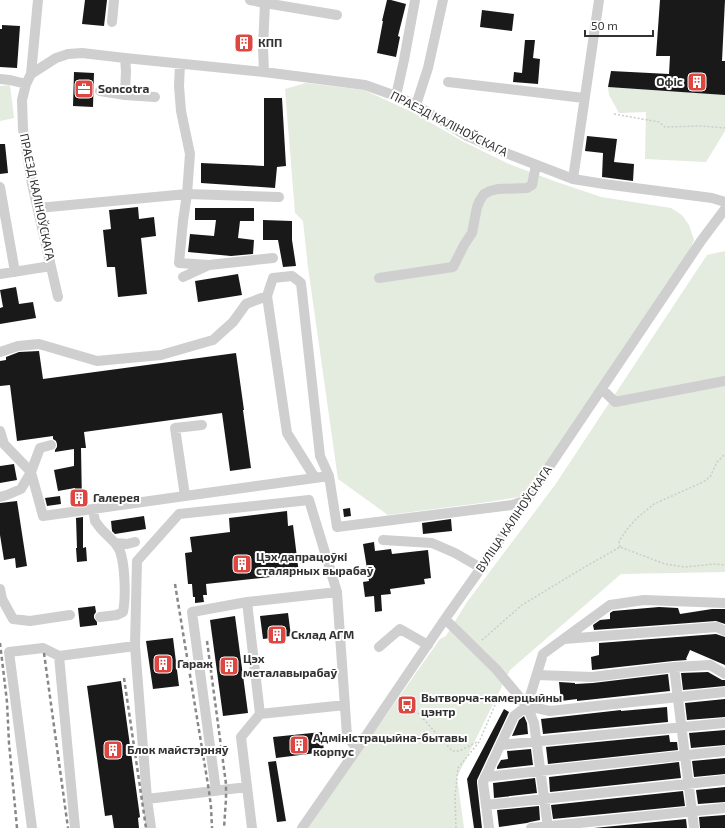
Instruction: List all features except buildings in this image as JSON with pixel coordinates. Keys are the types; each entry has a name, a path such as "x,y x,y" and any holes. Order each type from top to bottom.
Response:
{"street":[{"name":"ПРАЕЗД КАЛІНОЎСКАГА","path":"38,0 31,74 26,84 22,100 23,129 32,184 58,297"},
{"path":"112,22 114,0"},
{"path":"250,0 337,15"},
{"path":"396,96 415,0"},
{"path":"416,105 428,68 443,0"},
{"path":"573,179 599,0"},
{"path":"264,72 263,48 265,3"},
{"name":"ПРАЕЗД КАЛІНОЎСКАГА","path":"31,74 56,58 68,54 82,53 264,72 365,85 416,105 467,136 573,179 712,198 725,202"},
{"path":"125,58 125,94"},
{"path":"180,64 179,86 181,111 190,154 179,262 209,265 273,258"},
{"path":"0,79 26,84"},
{"path":"448,82 584,98"},
{"path":"100,91 155,97"},
{"path":"379,278 453,267 472,233 477,206 484,194 498,189 527,188 532,185 536,165"},
{"path":"0,187 15,272"},
{"path":"38,208 187,194 279,197"},
{"name":"ВУЛІЦА КАЛІНОЎСКАГА","path":"302,828 481,568 701,241 725,209"},
{"path":"183,277 209,265"},
{"path":"0,274 51,266"},
{"path":"315,478 287,433 267,296 273,278 292,276 301,283 320,456 329,476 337,527 512,505 527,500"},
{"path":"0,352 18,346 39,344 97,361 161,355 212,340 233,322 246,304 267,296"},
{"path":"602,389 615,402 725,381"},
{"path":"185,496 175,428 202,426"},
{"path":"0,431 4,444 31,472 43,516 329,476"},
{"path":"0,497 21,489 31,472 40,448 51,445"},
{"path":"151,828 147,799 135,646 137,561 179,514 309,500 337,592 347,736 357,749"},
{"path":"93,509 95,521 120,550 124,565 125,602 123,612 117,615 100,617"},
{"path":"383,540 432,543 455,553 481,568"},
{"path":"115,543 127,544 135,542"},
{"path":"0,589 2,599 13,619 30,621 70,615"},
{"path":"216,790 192,612 247,602 337,592"},
{"path":"489,828 483,782 514,716 527,706 543,654 610,605 644,600 725,603"},
{"path":"247,602 260,714"},
{"path":"445,619 496,669 527,706 534,723 548,827"},
{"path":"563,640 716,627 725,630"},
{"path":"379,647 400,630 428,645"},
{"path":"32,828 8,652 43,648 59,656 135,646"},
{"path":"59,656 75,828"},
{"path":"537,675 592,677 674,667 710,665 725,674"},
{"path":"674,667 694,828"},
{"path":"527,706 550,711 725,692"},
{"path":"252,828 241,737 260,714 345,705"},
{"path":"501,745 725,723"},
{"path":"485,777 725,751"},
{"path":"486,805 725,780"},
{"path":"147,799 247,787"},
{"path":"532,828 725,808"}],"path":[{"path":"614,114 659,122 665,127 701,126 725,128"},
{"path":"620,547 619,541 628,528 645,511 654,504 703,482 710,477 717,462 725,454"},
{"path":"620,547 665,564 686,567 715,564 725,565"},
{"path":"474,647 522,605 620,547"},
{"path":"456,828 455,797 458,768 479,742 495,705 508,684"},
{"path":"392,697 418,713 452,752 459,751 479,742"}],"shaded area":[{"path":"306,83 364,90 412,112 464,142 509,164 601,197 671,208 682,215 689,225 694,240 688,254 531,487 520,497 388,515 338,479 308,267 303,221 295,213 285,89"},
{"path":"10,85 14,118 0,121 0,86"},
{"path":"608,87 725,95 725,131 706,162 645,159 646,112 619,113 609,95"},
{"path":"725,251 725,572 621,574 510,670 457,777 464,828 308,828 440,639 446,636 467,602 555,485 707,255"}],"railway":[{"path":"175,584 209,791 212,828"},
{"path":"207,641 226,784 224,828"},
{"path":"0,643 7,702 9,743 17,828"},
{"path":"44,653 68,828"},
{"path":"124,678 146,828"}],"place":[{"name":"КПП","path":"244,43"},
{"name":"Офіс","path":"697,82"},
{"name":"Soncotra","path":"84,89"},
{"name":"Галерея","path":"79,498"},
{"name":"Цэх дапрацоўкі сталярных вырабаў","path":"242,564"},
{"name":"Склад АГМ","path":"277,635"},
{"name":"Гараж","path":"163,664"},
{"name":"Цэх металавырабаў","path":"229,666"},
{"name":"Вытворча-камерцыйны цэнтр","path":"407,705"},
{"name":"Адміністрацыйна-бытавы корпус","path":"299,745"},
{"name":"Блок майстэрняў","path":"113,750"}]}
